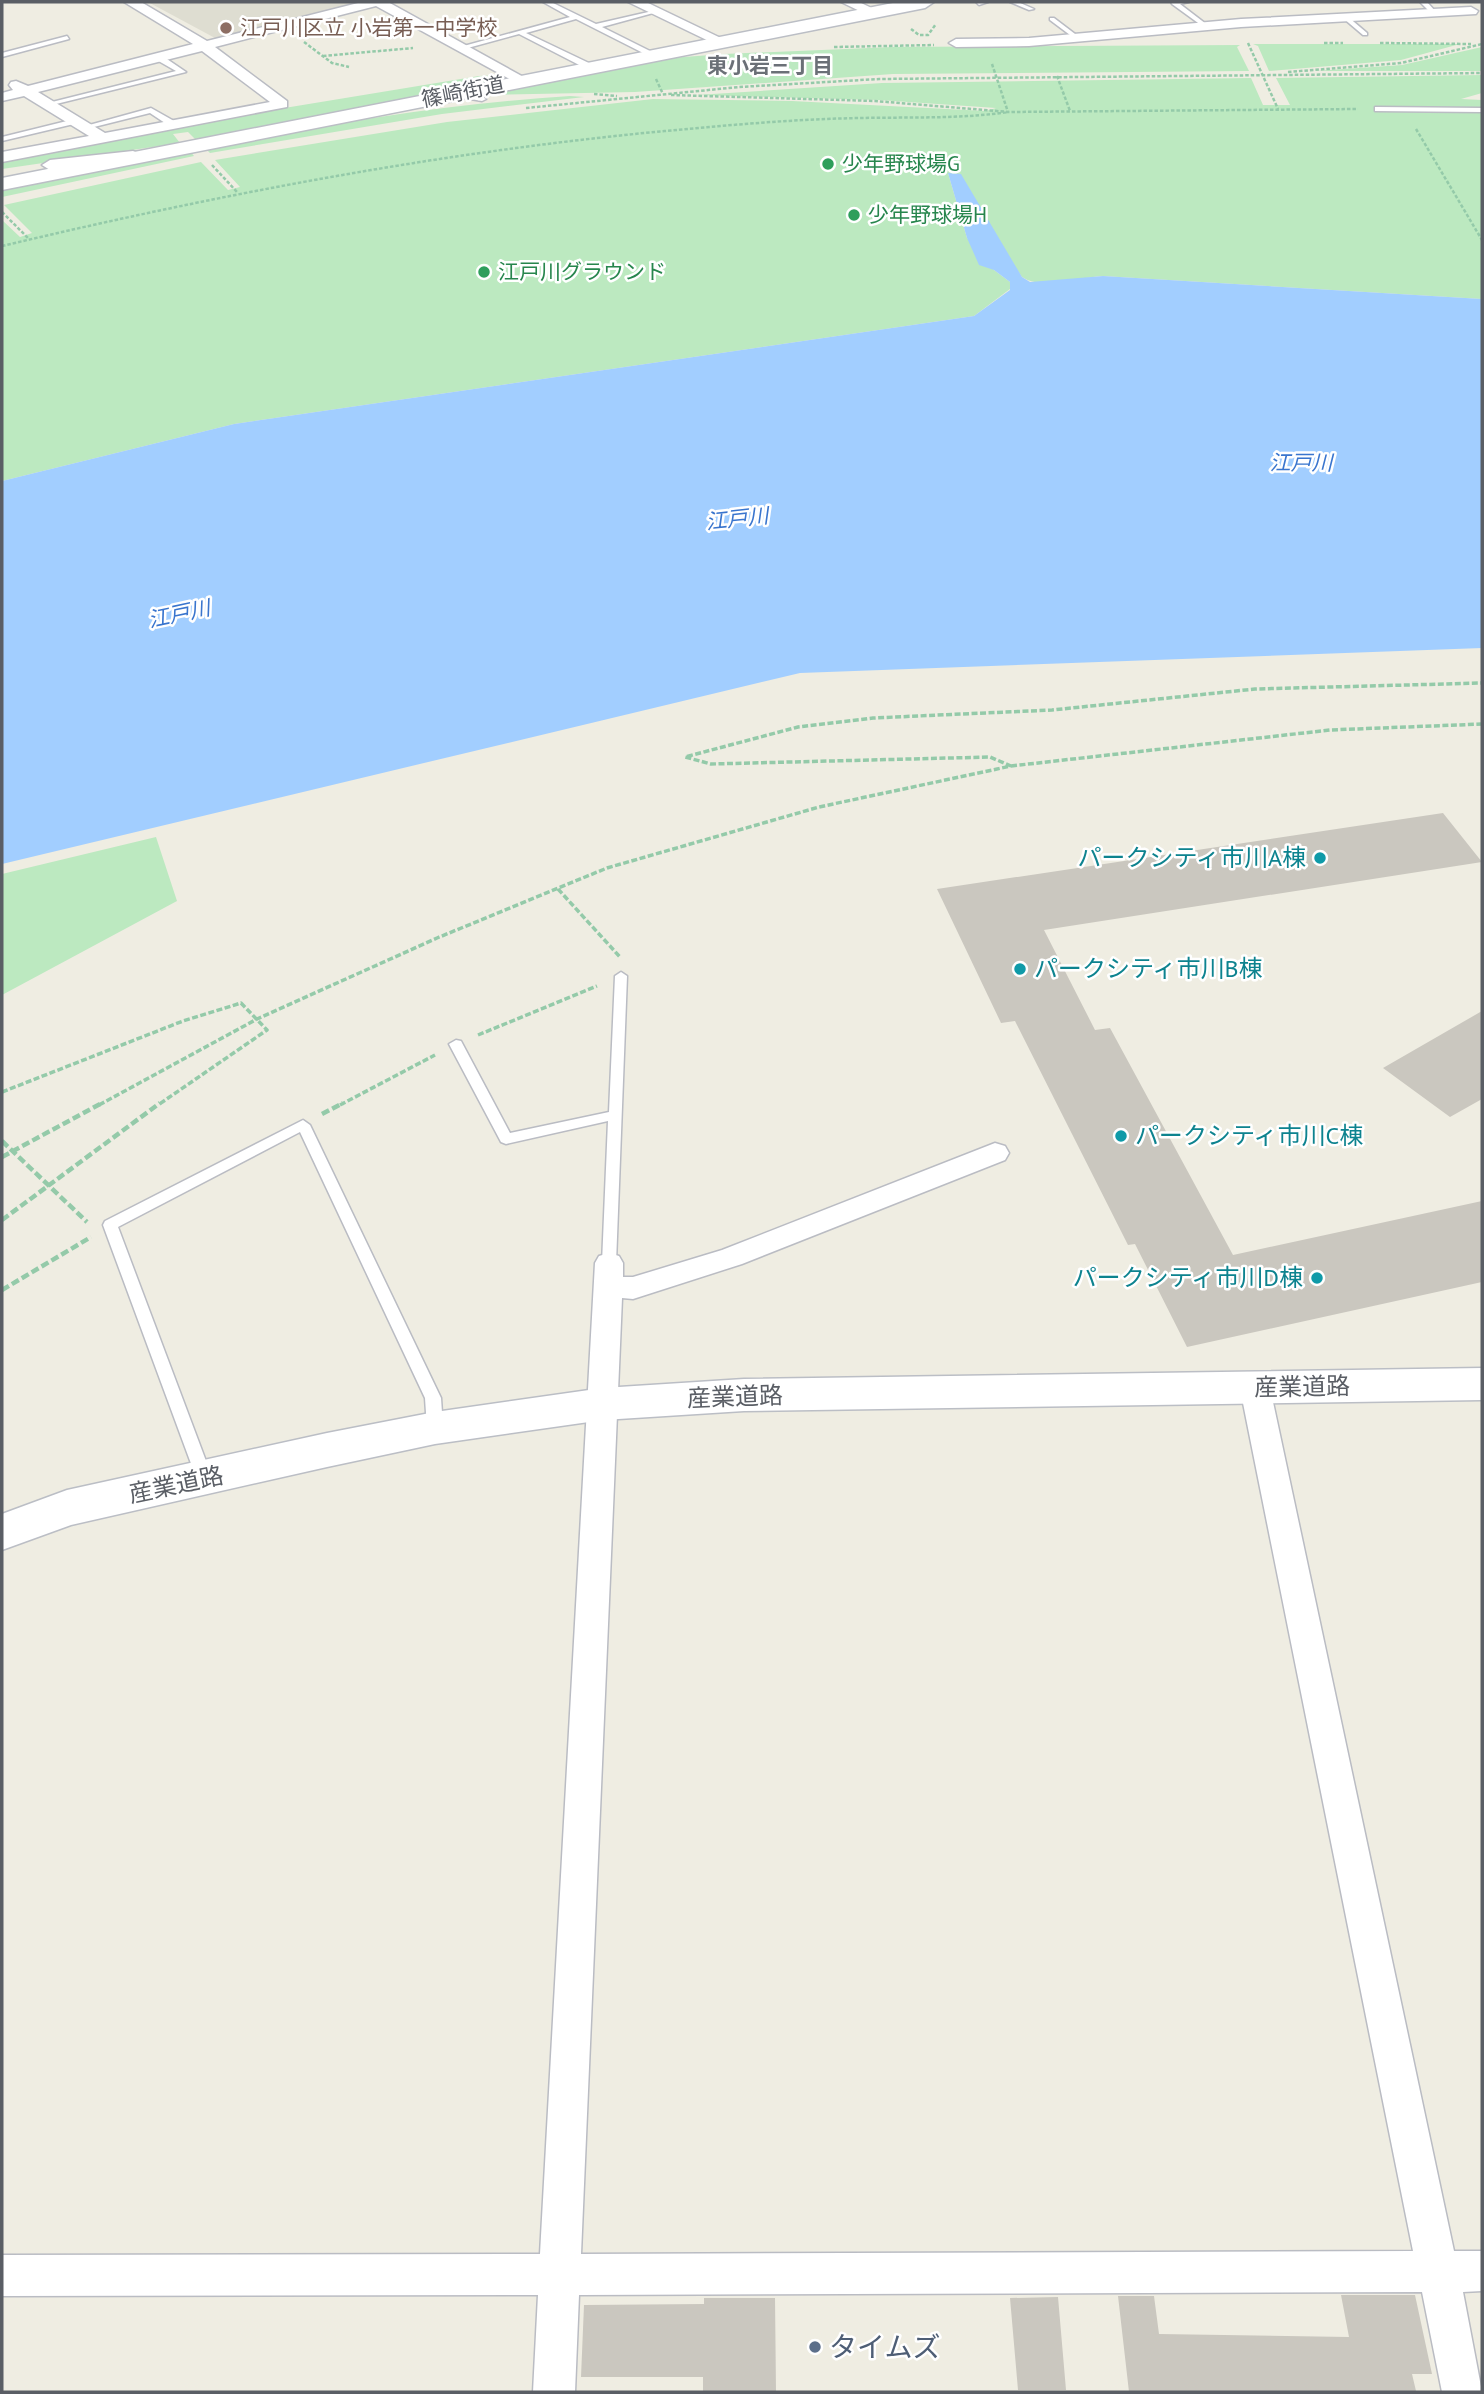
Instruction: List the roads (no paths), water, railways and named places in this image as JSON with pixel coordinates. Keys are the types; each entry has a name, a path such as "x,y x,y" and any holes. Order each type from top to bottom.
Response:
{"main road":[{"name":"篠崎街道","path":"2,184 588,66 925,2"},
{"name":"産業道路","path":"2,1532 68,1508 435,1428 603,1404 744,1395 1482,1384"}],"street":[{"path":"2,157 282,104 205,46 160,16 131,2"},
{"path":"2,97 377,2 522,80"},
{"path":"635,2 720,41"},
{"path":"848,2 873,12"},
{"path":"1281,2 1303,19"},
{"path":"655,11 680,5"},
{"path":"956,43 1076,37 1303,19 1471,11"},
{"path":"2,77 101,137"},
{"path":"2,171 133,156"},
{"path":"554,2392 608,1275 633,1287 732,1257 995,1153"},
{"path":"1255,1388 1463,2392"},
{"path":"2,2276 1482,2271"}],"lane":[{"path":"546,2 652,54"},
{"path":"1013,2 1031,9"},
{"path":"1186,2 1174,4 1207,26"},
{"path":"1423,2 1434,13"},
{"path":"596,26 655,11"},
{"path":"464,47 577,17"},
{"path":"1345,17 1365,34"},
{"path":"1052,19 1076,37"},
{"path":"520,32 588,66"},
{"path":"2,55 67,38"},
{"path":"48,104 182,72 158,57"},
{"path":"455,93 482,99"},
{"path":"1378,109 1482,110"},
{"path":"2,139 151,110 171,123"},
{"path":"608,1275 621,976"},
{"path":"456,1044 506,1139 616,1115"},
{"path":"205,1479 104,1229 303,1125 433,1398 435,1428"}],"water":[{"name":"江戸川","path":"948,173 961,174 1022,277 1030,282 1103,276 1482,299 1482,648 800,673 2,864 2,481 234,424 974,316 1010,290 1010,282 994,270 979,265 967,238"}],"place":[{"name":"江戸川区立 小岩第一中学校","path":"226,28"},
{"name":"少年野球場G","path":"828,164"},
{"name":"少年野球場H","path":"854,215"},
{"name":"江戸川グラウンド","path":"484,272"},
{"name":"パークシティ市川A棟","path":"1320,858"},
{"name":"パークシティ市川B棟","path":"1020,969"},
{"name":"パークシティ市川C棟","path":"1121,1136"},
{"name":"パークシティ市川D棟","path":"1317,1278"},
{"name":"タイムズ","path":"815,2347"}],"district":[{"name":"東小岩三丁目","path":"770,66"}]}
